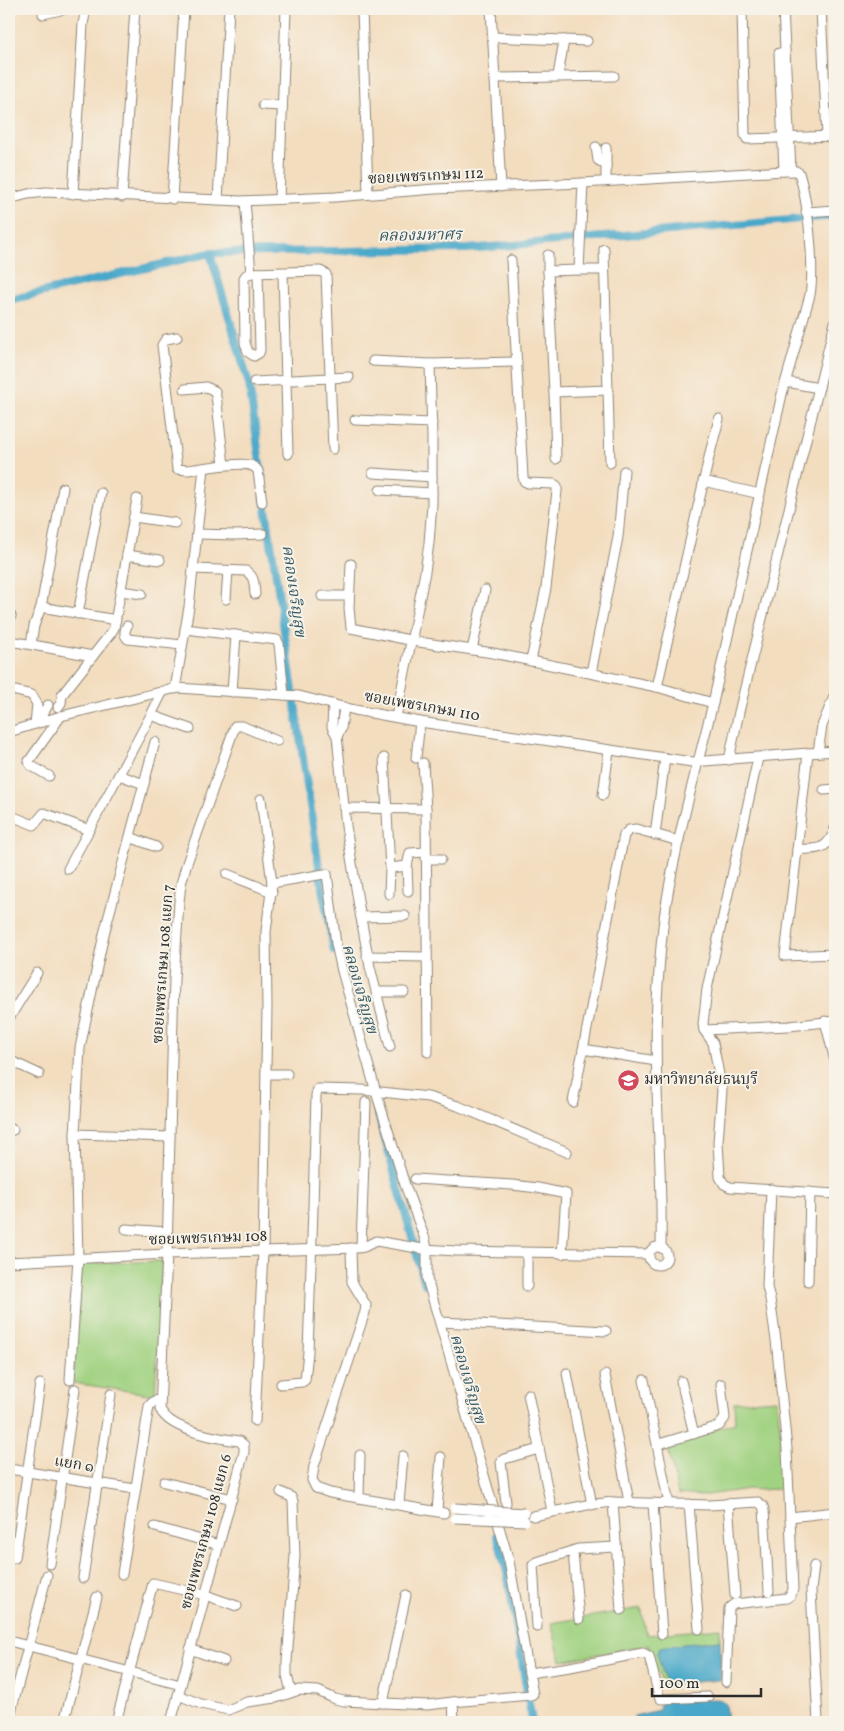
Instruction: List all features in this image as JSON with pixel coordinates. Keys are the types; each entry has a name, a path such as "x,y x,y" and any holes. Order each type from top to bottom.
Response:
{"street":[{"path":"43,14 65,9"},
{"path":"73,194 83,24 86,9"},
{"path":"122,197 135,9"},
{"path":"172,199 184,9"},
{"path":"218,200 230,9"},
{"path":"279,199 286,9"},
{"path":"362,9 368,194"},
{"path":"491,9 501,187"},
{"path":"742,9 745,135 747,139 751,140 831,136 821,9"},
{"path":"778,9 786,138"},
{"path":"661,1248 662,1216 656,1061 657,1000 666,900 786,382 811,286 807,215 799,173 787,171 783,9"},
{"path":"492,37 587,41"},
{"path":"558,76 564,40"},
{"path":"495,78 614,76"},
{"path":"263,105 282,106"},
{"path":"601,147 598,160 606,165 606,181"},
{"name":"ซอยเพชรเกษม 112","path":"9,199 39,192 245,201 787,171"},
{"path":"579,270 583,183"},
{"path":"245,201 247,235 253,271 260,353 254,356 248,352 245,343 244,278 246,275 253,271 320,271 326,274 333,449"},
{"path":"807,215 835,210"},
{"path":"604,249 610,463"},
{"path":"548,255 556,459"},
{"path":"511,260 523,477 524,481 528,483 554,484 557,486 546,588 531,661"},
{"path":"548,271 604,270"},
{"path":"282,272 288,454"},
{"path":"729,760 739,712 781,548 835,322"},
{"path":"177,337 166,339 162,345 178,469 224,465 252,465 257,468 262,502"},
{"path":"373,361 430,364 517,362"},
{"path":"396,717 426,572 429,543 432,493 430,364"},
{"path":"254,382 349,377"},
{"path":"786,382 818,388"},
{"path":"185,388 206,387 215,391 218,403 224,465"},
{"path":"554,392 608,390"},
{"path":"657,687 703,481 719,419"},
{"path":"355,420 432,423"},
{"path":"175,689 193,569 204,468"},
{"path":"591,673 618,537 624,471"},
{"path":"373,472 432,476"},
{"path":"703,481 760,494"},
{"path":"30,644 41,607 63,488"},
{"path":"380,490 432,493"},
{"path":"78,614 100,493"},
{"path":"42,722 44,712 61,703 62,695 111,633 116,620 137,500"},
{"path":"134,516 175,524"},
{"path":"197,534 263,534"},
{"path":"127,555 160,560"},
{"path":"351,564 350,628 591,673 657,687 713,703"},
{"path":"193,569 246,571 251,574 254,580 255,594"},
{"path":"226,599 228,570"},
{"path":"472,650 485,590"},
{"path":"121,591 142,594"},
{"path":"322,596 350,596"},
{"path":"41,607 116,620"},
{"path":"127,626 124,631 128,640 182,645"},
{"path":"185,629 277,640 286,695"},
{"path":"232,692 236,635"},
{"path":"16,642 93,656"},
{"name":"ซอยเพชรเกษม 110","path":"9,732 42,722 54,708 175,689 299,696 420,722 698,763 835,751"},
{"path":"16,691 32,695 42,722"},
{"path":"68,868 151,715 162,691"},
{"path":"818,752 822,726 835,694"},
{"path":"333,704 332,728 337,736 346,826 361,917 376,992 390,1047"},
{"path":"337,736 341,729 344,707"},
{"path":"49,776 30,765 29,761 54,708"},
{"path":"151,715 190,729"},
{"path":"420,722 420,760 426,809 428,1052"},
{"name":"ซอยเพชรเกษม 108 แยก 7","path":"170,1137 174,979 181,884 235,726 242,726 277,741"},
{"path":"70,1380 78,1258 75,1134 80,1048 104,934 155,742"},
{"path":"603,795 609,750"},
{"path":"808,753 785,956 835,954"},
{"path":"384,758 390,868 389,894"},
{"path":"655,834 665,758"},
{"path":"758,758 707,989 703,1017 704,1030 713,1043 722,1090 718,1142 721,1181 730,1187 835,1194"},
{"path":"119,775 144,784"},
{"path":"824,790 835,789"},
{"path":"255,1421 263,1251 266,932 272,887 262,799"},
{"path":"344,808 426,809"},
{"path":"9,815 34,825 44,813 89,830"},
{"path":"797,849 817,849 825,846 831,839 835,828"},
{"path":"573,1102 624,835 629,830 636,830 679,841"},
{"path":"130,838 156,847"},
{"path":"408,892 410,853 440,859"},
{"path":"390,868 408,866"},
{"path":"9,1641 129,1671 180,1690 202,1704 228,1710 247,1702 276,1698 299,1690 318,1691 336,1699 427,1705 533,1694 512,1572 427,1279 425,1249 375,1092 342,971 322,875 272,887 227,874"},
{"path":"361,917 405,916"},
{"path":"368,956 427,957"},
{"path":"9,1016 36,972"},
{"path":"376,992 404,992"},
{"path":"704,1030 789,1026 835,1021"},
{"path":"825,1022 835,1061"},
{"path":"583,1049 656,1061"},
{"path":"9,1060 39,1074"},
{"path":"266,1074 287,1074"},
{"path":"281,1384 305,1380 308,1352 312,1249 316,1092 322,1088 428,1097 458,1106 567,1152"},
{"path":"361,1247 366,1102"},
{"path":"75,1134 170,1137"},
{"name":"ซอยเพชรเกษม 108 แยก 6","path":"170,1137 160,1409 162,1414 187,1430 239,1442 244,1446 242,1462 171,1722"},
{"path":"415,1179 512,1185 566,1194 562,1254"},
{"path":"726,1682 729,1608 734,1604 787,1598 792,1595 793,1589 787,1449 776,1340 767,1287 771,1190"},
{"path":"808,1281 810,1192"},
{"path":"126,1229 167,1232"},
{"name":"ซอยเพชรเกษม 108","path":"9,1262 167,1254 351,1248 361,1247 376,1241 425,1249 562,1254 649,1254"},
{"path":"351,1248 352,1282 366,1305 365,1312 314,1466 312,1480 316,1488 330,1493 440,1512 527,1517 552,1511 613,1502 669,1504 758,1502 764,1506 769,1591"},
{"path":"654,1248 661,1248 666,1252 667,1258 663,1263 657,1265 649,1258 649,1254 654,1248"},
{"path":"527,1253 527,1286"},
{"path":"440,1322 606,1331"},
{"path":"567,1373 592,1505"},
{"path":"605,1375 629,1502"},
{"path":"644,1380 659,1444 669,1504"},
{"path":"681,1381 694,1434"},
{"path":"15,1558 40,1384"},
{"path":"659,1444 719,1426 725,1418 721,1384"},
{"path":"50,1564 76,1389"},
{"path":"83,1578 111,1394"},
{"path":"528,1394 552,1511"},
{"path":"122,1574 149,1406 154,1401 160,1400"},
{"path":"506,1503 501,1462 504,1458 539,1450"},
{"path":"359,1498 360,1454"},
{"path":"399,1504 403,1456"},
{"path":"440,1512 442,1457"},
{"name":"แยก ๑","path":"9,1469 135,1489"},
{"path":"164,1482 232,1499"},
{"path":"281,1492 291,1497 293,1502 295,1556 287,1661 287,1675 291,1692"},
{"path":"613,1502 621,1610"},
{"path":"653,1503 662,1634"},
{"path":"728,1503 735,1595"},
{"path":"690,1504 699,1629"},
{"path":"790,1517 835,1512"},
{"path":"155,1528 219,1546"},
{"path":"537,1627 534,1565 537,1562 583,1549 616,1547"},
{"path":"573,1552 579,1619"},
{"path":"814,1566 811,1590 818,1722"},
{"path":"9,1719 47,1575"},
{"path":"116,1722 153,1583 236,1606"},
{"path":"793,1589 811,1590"},
{"path":"383,1703 406,1595"},
{"path":"64,1722 97,1597"},
{"path":"190,1649 224,1660"},
{"path":"529,1673 646,1654 649,1656 661,1699 708,1697"},
{"path":"453,1702 454,1722"}],"green space":[{"path":"162,1261 155,1395 73,1383 81,1264"},
{"path":"777,1399 786,1488 748,1489 701,1496 678,1494 667,1444 735,1423 734,1402"},
{"path":"641,1608 647,1635 720,1628 720,1640 660,1647 657,1653 666,1684 663,1685 648,1645 561,1661 551,1623"}],"water":[{"path":"720,1640 721,1680 666,1684 657,1653 660,1647"},
{"path":"717,1699 726,1704 728,1722 635,1722 634,1716 659,1710 660,1701"}],"waterway":[{"name":"คลองมหาศร","path":"9,300 210,253 468,249 835,216"},
{"name":"คลองเจริญสุข","path":"210,253 249,384 262,477"},
{"name":"คลองเจริญสุข","path":"264,495 323,893 334,951"},
{"name":"คลองเจริญสุข","path":"376,1107 425,1284"},
{"name":"คลองเจริญสุข","path":"497,1535 507,1572 532,1722"}],"place":[{"name":"มหาวิทยาลัยธนบุรี","path":"628,1080"}]}
